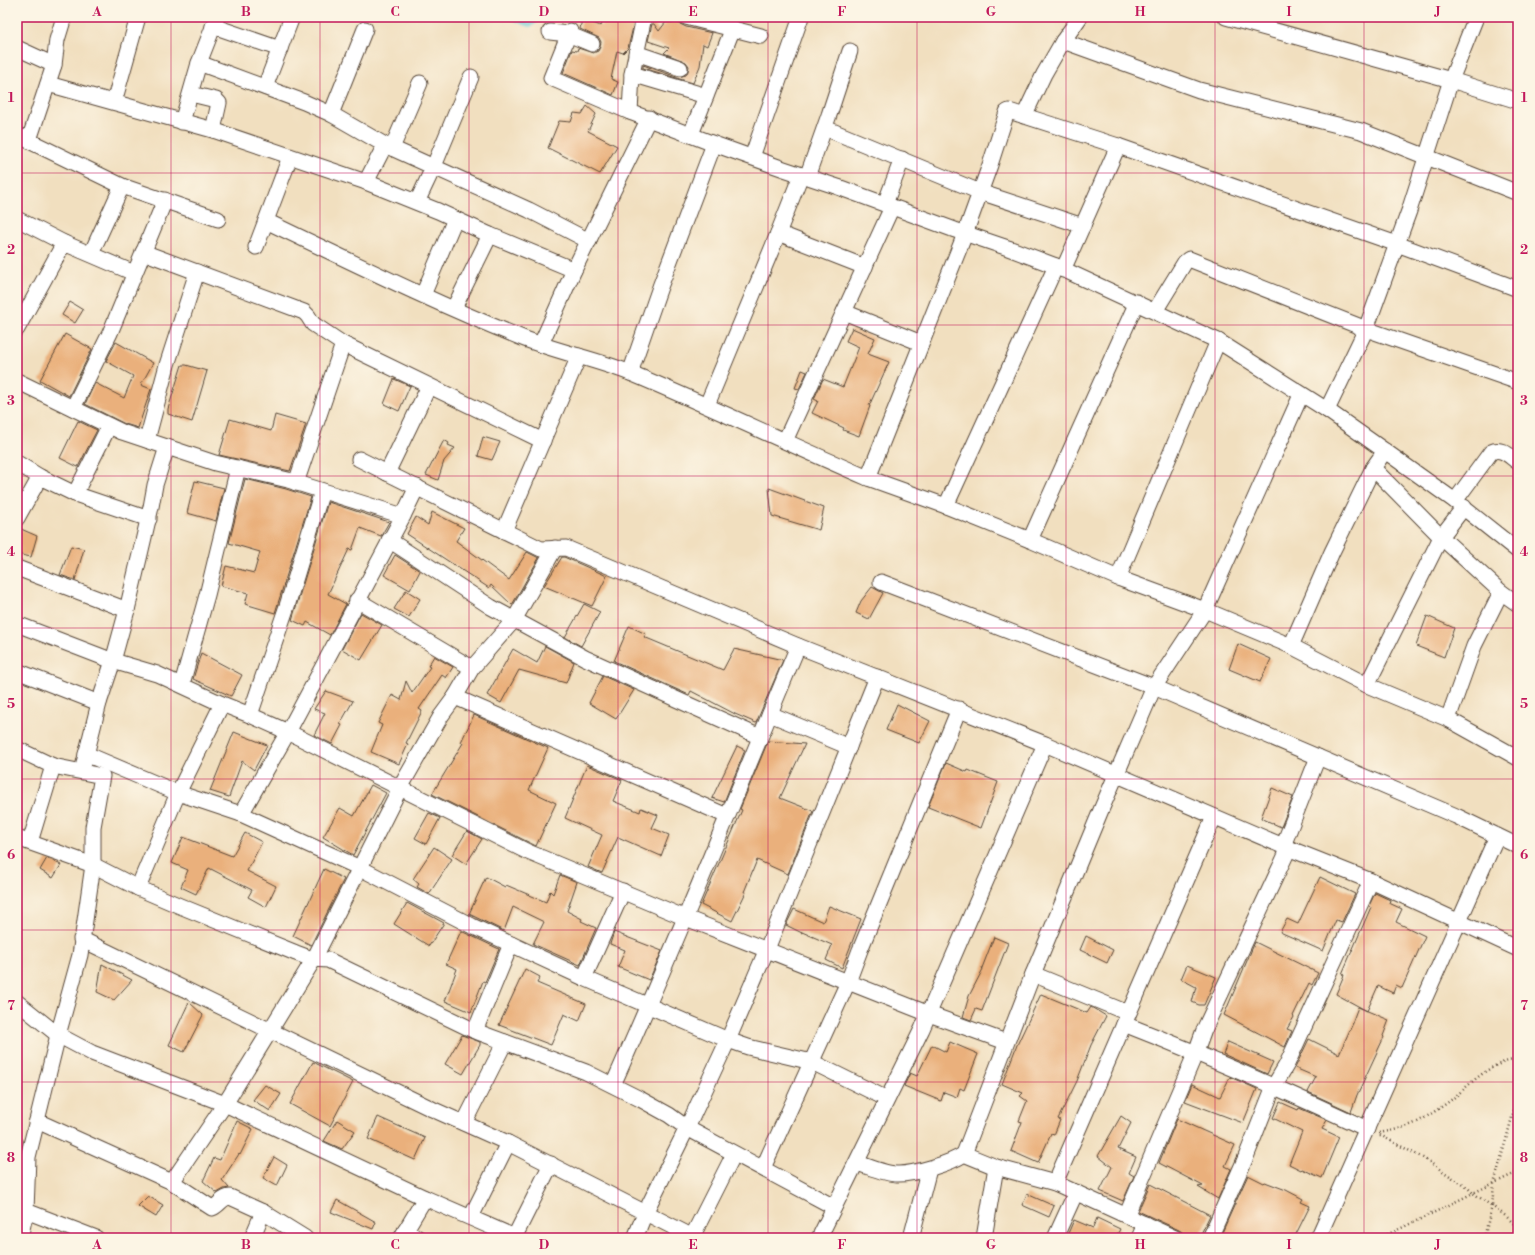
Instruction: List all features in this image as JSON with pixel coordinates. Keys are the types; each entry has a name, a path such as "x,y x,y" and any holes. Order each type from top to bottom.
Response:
{"street":[{"path":"64,17 57,40 54,65 48,84 23,138 122,186 218,219"},
{"path":"114,102 138,17"},
{"path":"265,87 292,17"},
{"path":"630,112 632,74 644,17"},
{"path":"686,17 761,36"},
{"path":"752,158 801,17"},
{"path":"1024,116 1044,74 1063,41 1080,17"},
{"path":"1226,17 1518,100"},
{"path":"1327,410 1366,329 1427,158 1452,80 1476,17"},
{"path":"182,122 199,63 215,21 280,49"},
{"path":"691,134 733,28"},
{"path":"331,114 366,29"},
{"path":"550,32 569,33 592,44"},
{"path":"569,33 551,78 630,112 714,144 1008,248 1060,268 1137,302 1218,341 1301,395 1327,410 1459,504 1518,551"},
{"path":"1063,41 1199,90 1361,131 1518,193"},
{"path":"17,48 54,65"},
{"path":"707,405 778,233 825,128 850,51"},
{"path":"636,53 680,68"},
{"path":"199,63 304,102 331,114 388,146 529,210 589,241"},
{"path":"632,74 706,96"},
{"path":"417,202 434,166 471,77"},
{"path":"366,182 388,146 420,83"},
{"path":"48,84 213,130 366,182 417,202 490,235 574,270"},
{"path":"191,94 216,100 219,103 213,130"},
{"path":"868,478 965,234 1007,112 1009,111 1118,146 1397,244 1518,290"},
{"path":"541,344 574,270 649,118"},
{"path":"825,128 980,192 1082,226"},
{"path":"630,373 660,287 714,144"},
{"path":"946,506 1060,268 1082,226 1118,146"},
{"path":"256,247 290,156"},
{"path":"785,441 865,267 888,206 902,159"},
{"path":"92,254 122,186"},
{"path":"73,408 110,333 165,200"},
{"path":"17,219 64,243 134,273"},
{"path":"423,295 455,219"},
{"path":"266,221 378,275 521,337 630,373 707,405 868,478 946,506 1118,578 1205,610 1291,646 1367,685 1448,719 1518,758"},
{"path":"778,233 865,267"},
{"path":"454,308 490,235"},
{"path":"17,329 22,310 64,243"},
{"path":"143,252 304,312 313,324 343,344 543,441"},
{"path":"1155,311 1185,262 1189,259 1366,329 1518,382"},
{"path":"147,440 167,365 197,272"},
{"path":"1030,540 1137,302"},
{"path":"844,312 921,343"},
{"path":"1118,578 1218,341"},
{"path":"296,483 343,344"},
{"path":"504,531 579,356"},
{"path":"17,381 122,432 215,463 296,483 403,516"},
{"path":"387,472 429,386"},
{"path":"857,1163 896,1174 929,1169 958,1159 964,1154 1033,974 1154,688 1205,610 1301,395"},
{"path":"75,494 109,426"},
{"path":"83,772 99,703 113,661 127,610 149,520 155,485 167,447"},
{"path":"1367,685 1441,537 1459,504 1491,452 1502,450 1518,461"},
{"path":"1291,646 1332,552 1373,468 1385,451"},
{"path":"359,458 541,549 566,548 798,646 1045,744 1286,847 1371,881 1518,949"},
{"path":"17,463 40,477 75,494 149,520"},
{"path":"182,684 207,595 238,468"},
{"path":"1373,468 1441,537 1501,592 1518,604"},
{"path":"17,518 40,477"},
{"path":"241,814 288,732 417,487"},
{"path":"250,715 288,603 322,491"},
{"path":"389,540 491,607 585,658 760,737"},
{"path":"172,1182 225,1104 314,959 400,788 441,716 455,697 472,668 514,620 555,548"},
{"path":"17,568 127,610"},
{"path":"881,582 1154,688 1456,816 1518,846"},
{"path":"1448,719 1478,636 1501,592"},
{"path":"357,600 472,668"},
{"path":"22,626 113,661 157,674 182,684 222,704 288,732 528,852 686,918 929,1014 1006,1042"},
{"path":"614,1085 686,918 798,646"},
{"path":"17,671 99,703"},
{"path":"635,1238 645,1213 728,1040 767,949 877,677"},
{"path":"455,697 727,816"},
{"path":"138,888 178,793 222,704"},
{"path":"763,1168 848,982 959,709"},
{"path":"770,714 849,747"},
{"path":"819,1238 929,1014 1045,744"},
{"path":"17,750 53,766 102,776 92,827 93,865 81,939 80,955 58,1035 28,1157 20,1238"},
{"path":"86,754 178,793 241,814 360,868 510,944 649,1006 748,1047 812,1062 887,1099"},
{"path":"1127,1214 1204,1030 1286,847 1318,758"},
{"path":"53,766 23,840 93,865 138,888 296,953 314,959 328,960 475,1031 586,1072 614,1085 669,1115 687,1128 834,1207"},
{"path":"1055,1183 1214,816"},
{"path":"1318,1238 1497,836"},
{"path":"1210,1238 1246,1157 1274,1086 1290,1057 1371,881"},
{"path":"584,978 623,891"},
{"path":"81,939 508,1143 693,1237 734,1154"},
{"path":"475,1031 510,944"},
{"path":"1033,974 1196,1052 1274,1086 1366,1129"},
{"path":"17,1002 58,1035 92,1053 225,1104 425,1198 471,1217 515,1238 551,1164"},
{"path":"464,1123 505,1042"},
{"path":"37,1121 172,1182 212,1208 228,1196 263,1212 305,1238"},
{"path":"471,1217 508,1143"},
{"path":"964,1154 996,1167 1055,1183 1127,1214 1175,1238"},
{"path":"984,1238 996,1167"},
{"path":"911,1238 929,1169"},
{"path":"1055,1238 1076,1192"},
{"path":"418,1238 403,1234 425,1198"},
{"path":"22,1211 95,1238"},
{"path":"252,1238 263,1212"},
{"path":"1139,1238 1145,1224"}],"path":[{"path":"1518,1060 1494,1066 1472,1081 1450,1101 1422,1119 1402,1128 1377,1134 1423,1158 1468,1188 1507,1217 1518,1228"},
{"path":"1484,1238 1492,1206 1494,1184 1518,1095"},
{"path":"1380,1238 1518,1172"}],"building":[{"path":"605,17 632,17 631,23 634,23 628,48 623,53 617,51 611,79 618,82 613,95 563,73 572,50 577,51 578,48 593,53 598,51 600,47 601,42 599,38 580,29 582,19 601,26"},
{"path":"666,22 676,22 686,27 712,33 707,46 703,44 700,66 693,83 643,68 643,65 677,77 686,75 688,71 689,66 686,62 664,53 669,48 648,41 652,24 654,24 659,31"},
{"path":"587,106 596,114 588,131 617,146 600,174 548,148 559,121 571,122 574,113 582,114"},
{"path":"70,302 83,310 75,323 62,315"},
{"path":"852,328 875,338 868,354 889,362 869,406 859,436 843,430 844,428 812,413 818,401 814,399 823,379 843,387 859,347 846,341"},
{"path":"65,334 92,349 69,396 40,380"},
{"path":"116,342 153,363 141,385 151,389 138,428 125,424 85,404 95,383 124,398 133,376 106,361"},
{"path":"182,365 207,371 192,422 168,414 168,409"},
{"path":"802,370 807,372 799,389 795,388"},
{"path":"394,379 410,386 399,411 384,404"},
{"path":"275,415 306,424 290,471 219,455 230,419 271,431"},
{"path":"78,421 97,430 78,467 60,458"},
{"path":"483,437 500,442 492,460 478,456"},
{"path":"444,440 449,443 448,445 455,448 444,461 438,480 426,475"},
{"path":"245,479 311,497 275,613 245,604 248,593 221,586 226,566 254,573 260,552 229,543"},
{"path":"195,481 224,488 216,521 187,513"},
{"path":"769,488 824,508 819,530 772,516"},
{"path":"328,502 389,522 381,536 360,528 352,550 349,549 328,594 346,604 330,635 307,622 305,626 292,620"},
{"path":"432,512 464,528 456,541 509,580 527,552 539,558 512,605 491,585 489,588 407,534 416,517 428,525"},
{"path":"21,529 37,536 31,557 17,554 17,538"},
{"path":"71,546 84,549 75,580 60,575"},
{"path":"395,555 420,571 410,590 384,575"},
{"path":"562,557 607,576 592,606 544,586"},
{"path":"872,587 883,593 869,619 856,613 861,601"},
{"path":"406,590 420,599 409,617 394,609"},
{"path":"584,604 600,612 581,646 565,637"},
{"path":"361,613 382,625 361,660 342,649"},
{"path":"1427,616 1454,628 1444,657 1416,646"},
{"path":"629,626 646,634 644,637 723,670 734,649 783,660 756,723 735,714 691,691 689,695 614,661"},
{"path":"1238,644 1271,659 1260,682 1229,669"},
{"path":"545,646 574,662 566,683 519,670 501,703 487,695 513,649 537,663"},
{"path":"201,653 242,675 231,696 193,679"},
{"path":"434,656 453,667 446,678 442,675 419,709 422,711 406,743 408,744 399,764 371,752 382,725 378,723 392,695 401,700 406,681 412,693 430,667 428,666"},
{"path":"603,676 634,690 616,719 589,703"},
{"path":"326,691 353,701 340,724 342,725 332,744 314,735 325,713 314,709"},
{"path":"897,704 930,721 919,743 886,730"},
{"path":"474,715 548,748 529,790 556,803 536,846 432,794 463,743 461,742"},
{"path":"234,732 267,745 254,770 242,761 229,797 210,791"},
{"path":"768,741 805,744 780,798 813,811 788,874 757,860 744,892 746,892 732,921 701,905 742,810 740,809"},
{"path":"737,746 745,750 724,802 712,798"},
{"path":"946,763 967,772 968,770 998,782 981,828 928,807"},
{"path":"587,765 622,780 613,801 640,812 641,808 658,815 652,828 669,835 661,856 618,837 602,873 588,867 602,835 565,818"},
{"path":"371,785 386,793 353,855 323,837 340,808 354,816"},
{"path":"1272,788 1293,797 1281,827 1261,818"},
{"path":"429,813 440,818 426,844 415,838"},
{"path":"467,831 482,839 466,864 452,855"},
{"path":"245,833 262,842 247,871 276,886 266,907 248,897 252,890 209,868 196,894 181,887 188,870 172,863 183,837 232,856"},
{"path":"434,847 452,859 429,894 417,887 419,884 413,879"},
{"path":"47,858 61,865 53,878 40,870"},
{"path":"324,869 344,879 311,945 293,936"},
{"path":"560,875 577,882 567,911 582,919 581,921 596,928 580,965 533,944 544,922 513,907 504,931 469,914 486,877 505,887 506,885 546,902 550,891 553,894"},
{"path":"1320,877 1355,894 1342,922 1336,920 1323,951 1280,932 1287,919 1298,924"},
{"path":"1375,893 1390,900 1389,903 1402,909 1396,922 1425,936 1402,988 1396,985 1393,993 1378,986 1367,1011 1336,994 1344,975 1342,974 1371,907 1369,906"},
{"path":"407,903 444,923 429,946 394,924"},
{"path":"829,906 861,919 842,968 826,960 832,945 786,925 794,909 823,922"},
{"path":"461,931 499,949 485,982 483,981 471,1012 445,1001 457,969 446,964"},
{"path":"614,932 662,951 649,980 618,967 625,950 610,944"},
{"path":"1086,936 1113,950 1107,963 1080,950"},
{"path":"994,937 1008,943 982,1011 976,1009 971,1020 963,1017 969,996 983,969 982,968"},
{"path":"1255,942 1318,973 1312,985 1309,983 1287,1029 1292,1031 1285,1047 1224,1015"},
{"path":"102,964 132,980 114,1000 97,992"},
{"path":"1187,965 1216,977 1204,1005 1199,1005 1192,1002 1196,987 1181,979"},
{"path":"525,969 540,977 537,983 586,1004 579,1021 564,1014 551,1045 499,1025"},
{"path":"1041,994 1087,1013 1091,1007 1106,1016 1091,1045 1077,1081 1058,1119 1060,1120 1054,1135 1051,1134 1038,1163 1011,1151 1022,1122 1019,1121 1027,1101 1020,1096 1023,1093 1002,1084 1017,1045"},
{"path":"189,1002 203,1015 184,1052 169,1045"},
{"path":"1358,1007 1389,1020 1383,1036 1384,1037 1357,1095 1351,1112 1308,1092 1316,1077 1295,1068 1309,1039 1339,1054 1353,1023"},
{"path":"462,1035 480,1042 480,1045 463,1074 445,1064"},
{"path":"950,1042 978,1054 964,1090 960,1088 957,1097 944,1092 941,1101 904,1086 910,1073 917,1076 932,1045 946,1052"},
{"path":"1228,1042 1273,1062 1267,1074 1223,1054"},
{"path":"313,1062 353,1082 330,1126 290,1104"},
{"path":"1230,1077 1257,1089 1243,1123 1185,1101 1192,1084 1220,1097"},
{"path":"265,1085 281,1094 270,1111 253,1100"},
{"path":"1280,1102 1327,1120 1322,1129 1339,1137 1322,1178 1289,1164 1302,1132 1273,1118"},
{"path":"1121,1116 1131,1123 1118,1149 1136,1157 1129,1173 1134,1176 1123,1201 1100,1191 1112,1167 1098,1156"},
{"path":"378,1117 425,1138 415,1160 368,1139"},
{"path":"1177,1119 1235,1145 1225,1166 1231,1169 1218,1199 1198,1187 1203,1186 1159,1163"},
{"path":"337,1120 355,1131 342,1149 324,1141"},
{"path":"237,1121 253,1129 240,1155 239,1154 222,1180 229,1188 217,1193 203,1181 214,1158 220,1160"},
{"path":"274,1157 287,1165 277,1186 263,1178"},
{"path":"1248,1175 1264,1183 1265,1182 1286,1190 1303,1199 1301,1202 1310,1206 1294,1238 1220,1237"},
{"path":"1150,1184 1210,1215 1199,1238 1184,1237 1182,1232 1179,1230 1138,1211"},
{"path":"1027,1194 1054,1206 1049,1217 1022,1205"},
{"path":"148,1196 163,1205 156,1217 138,1206"},
{"path":"337,1200 376,1222 373,1229 331,1212"},
{"path":"1097,1218 1120,1229 1116,1237 1117,1238 1066,1238 1074,1220 1093,1228"}],"waterway":[{"path":"510,17 530,25 542,17"}]}
